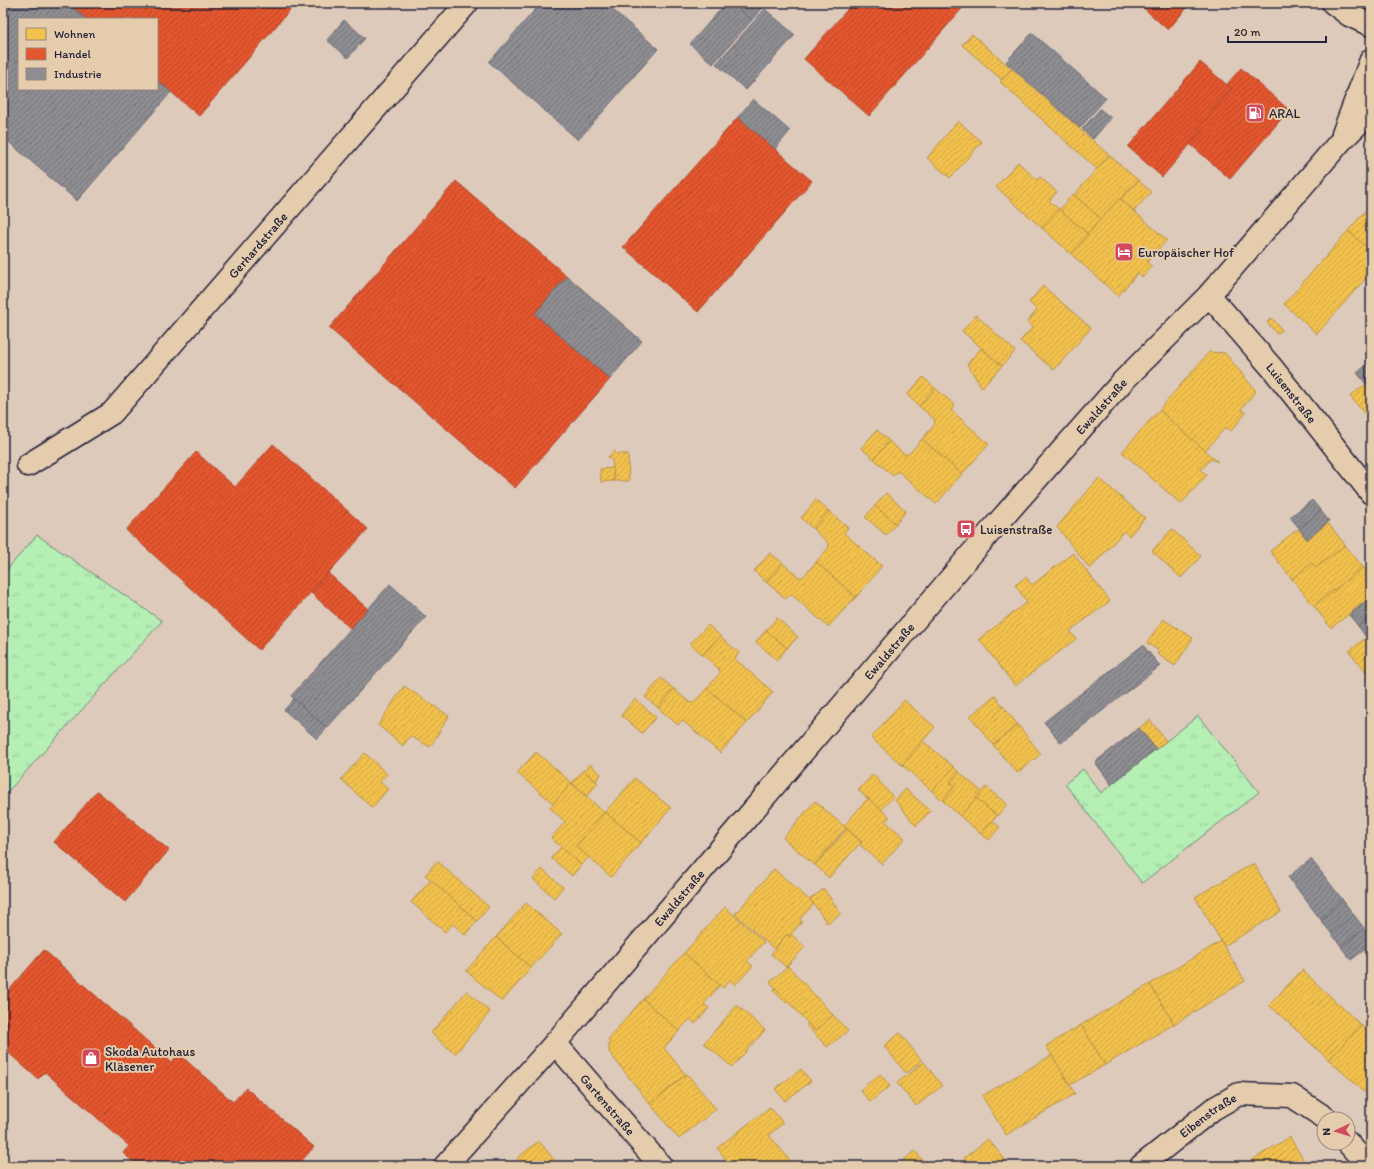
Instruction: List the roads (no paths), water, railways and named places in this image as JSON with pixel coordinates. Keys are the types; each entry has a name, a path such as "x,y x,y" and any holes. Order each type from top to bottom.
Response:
{"main road":[{"name":"Gerhardstraße","path":"28,465 112,413 467,3"},
{"path":"1332,3 1349,14 1371,25"},
{"name":"Ewaldstraße","path":"1340,142 1371,60"},
{"name":"Ewaldstraße","path":"445,1166 555,1042 990,532 1123,381 1209,295 1340,142 1371,111"},
{"name":"Luisenstraße","path":"1209,295 1273,369 1371,493"},
{"name":"Gartenstraße","path":"555,1042 661,1166"},
{"name":"Eibenstraße","path":"1140,1166 1213,1109 1239,1094 1292,1096 1316,1112"},
{"path":"1355,1151 1368,1166"}],"place":[{"name":"ARAL","path":"1255,113"},
{"name":"Europäischer Hof","path":"1124,252"},
{"name":"Luisenstraße","path":"966,529"},
{"name":"Skoda Autohaus Kläsener","path":"91,1058"}]}
